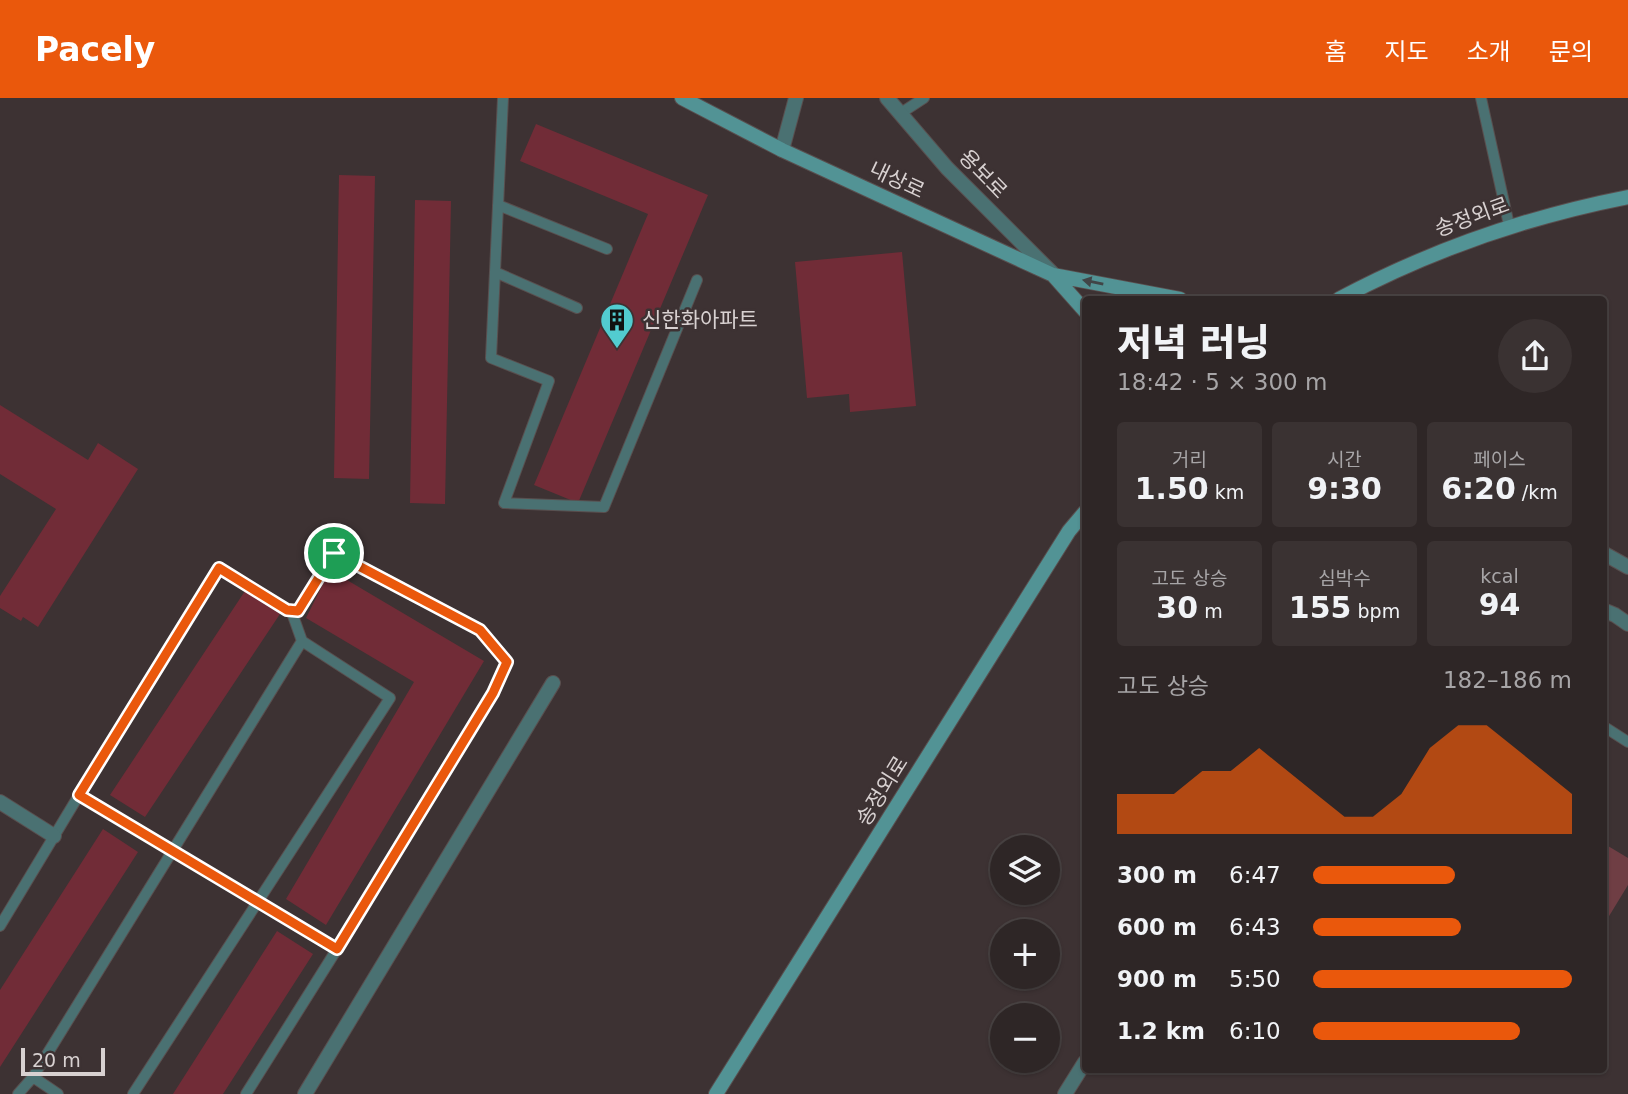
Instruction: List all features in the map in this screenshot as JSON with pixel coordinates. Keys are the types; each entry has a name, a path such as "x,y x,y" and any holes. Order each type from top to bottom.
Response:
{"street":[{"name":"내상로","path":"682,98 782,150 1053,275 1082,308"},
{"path":"782,150 796,98"},
{"name":"용보로","path":"887,98 947,168 1053,275"},
{"name":"송정외로","path":"1345,296 1430,255 1509,225 1572,208 1628,197"},
{"path":"1053,275 1164,296"},
{"name":"송정외로","path":"716,1094 1069,531 1082,516"},
{"path":"1607,555 1628,567"},
{"path":"1607,612 1628,624"},
{"path":"305,1094 553,683"},
{"path":"0,803 54,836"},
{"path":"1065,1094 1082,1067"}],"lane":[{"path":"503,98 491,358 549,382 504,503 604,507 697,280"},
{"path":"901,113 924,98"},
{"path":"1481,98 1509,225"},
{"path":"498,205 607,249"},
{"path":"495,272 577,308"},
{"path":"0,926 219,568 291,610 298,611 334,553 480,630 507,662 493,693 246,1094"},
{"path":"133,1094 390,698 302,641 291,610"},
{"path":"18,1094 33,1077 302,641"},
{"path":"1607,729 1628,742"},
{"path":"79,795 337,949"},
{"path":"33,1077 58,1094"}],"shaded area":[{"path":"1607,845 1628,858 1628,885 1607,919"}],"building":[{"name":"신한화아파트","path":"536,124 708,195 578,503 534,485 648,214 520,161"},
{"path":"339,175 375,176 369,479 334,478"},
{"path":"415,200 451,201 445,504 410,503"},
{"path":"902,252 916,406 850,412 849,394 807,398 795,262"},
{"path":"0,405 88,460 98,443 138,469 38,627 23,617 21,621 0,608 0,596 56,509 0,474"},
{"path":"330,570 484,661 326,925 286,899 414,682 306,618"},
{"path":"245,591 280,614 145,817 110,795"},
{"path":"103,829 138,852 0,1067 0,990"},
{"path":"277,931 313,954 223,1094 173,1094"}],"place":[{"name":"신한화아파트","path":"617,350"}],"route":[{"path":"334,553 480,630 507,662 493,693 337,949 79,795 219,568 287,610 298,611 334,553"}]}
